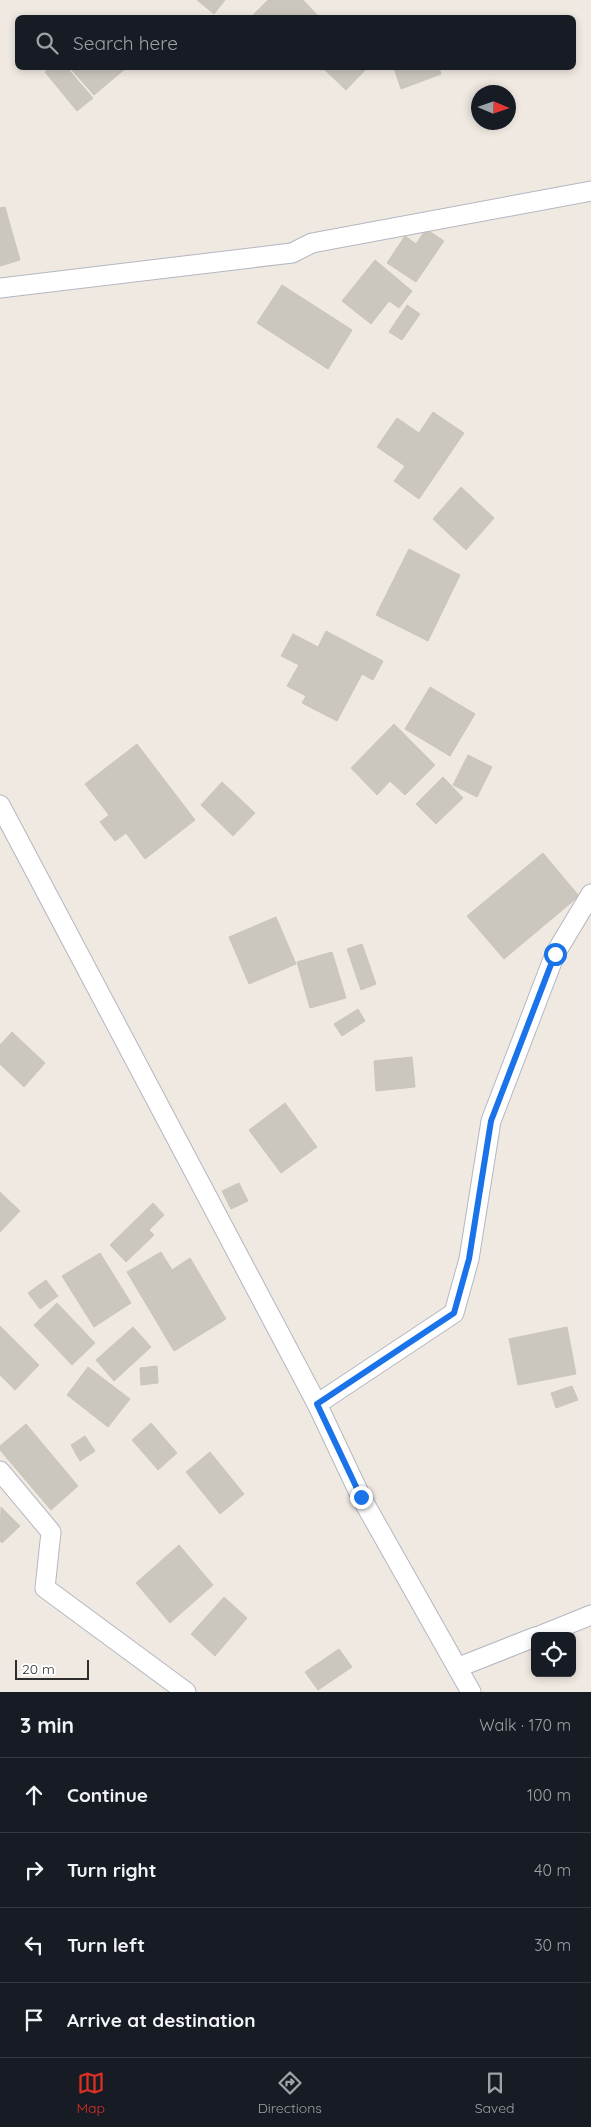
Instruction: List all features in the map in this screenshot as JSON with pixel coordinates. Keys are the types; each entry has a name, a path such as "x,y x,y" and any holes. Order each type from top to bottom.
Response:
{"street":[{"path":"0,288 292,253 312,243 591,191"},
{"path":"0,805 317,1404 361,1497 471,1692"},
{"path":"317,1404 454,1313 469,1259 491,1121 555,954 591,894"},
{"path":"0,1471 51,1532 45,1588 186,1692"},
{"path":"549,1632 591,1615"},
{"path":"459,1668 531,1639"}],"building":[{"path":"197,0 225,0 214,14"},
{"path":"268,0 303,0 317,15 253,15"},
{"path":"48,70 69,70 93,98 77,111 45,72"},
{"path":"72,70 124,70 94,95"},
{"path":"325,70 365,70 346,90"},
{"path":"395,70 440,70 441,74 401,89"},
{"path":"5,207 20,260 0,266 0,208"},
{"path":"426,229 444,241 416,282 387,263 405,236 416,244"},
{"path":"375,260 412,291 399,308 389,301 371,324 342,301"},
{"path":"282,285 352,330 328,369 257,323"},
{"path":"407,305 420,314 402,340 389,332"},
{"path":"433,412 464,433 419,499 394,481 405,466 377,447 397,418 419,433"},
{"path":"461,487 494,518 466,550 433,519"},
{"path":"409,549 460,575 428,641 376,615"},
{"path":"326,631 383,661 373,680 362,674 337,721 302,703 306,696 287,686 299,665 281,656 293,634 318,647"},
{"path":"430,687 475,714 450,756 405,729"},
{"path":"394,724 435,765 405,795 390,781 377,795 351,768"},
{"path":"137,744 195,820 145,859 126,833 115,841 100,822 109,815 85,784"},
{"path":"468,755 492,767 477,797 453,785"},
{"path":"443,777 463,798 436,824 416,804"},
{"path":"222,782 255,813 233,836 201,805"},
{"path":"543,853 579,896 504,959 467,916"},
{"path":"276,917 296,964 249,984 229,937"},
{"path":"362,944 376,984 361,990 347,949"},
{"path":"332,952 346,998 310,1008 297,962"},
{"path":"358,1009 365,1021 342,1036 334,1024"},
{"path":"12,1032 45,1063 24,1087 0,1064 0,1045"},
{"path":"412,1057 415,1087 376,1091 374,1061"},
{"path":"285,1103 317,1147 281,1173 249,1130"},
{"path":"239,1183 248,1201 231,1209 222,1191"},
{"path":"0,1192 20,1211 0,1232"},
{"path":"153,1203 164,1215 149,1230 154,1235 126,1262 110,1245"},
{"path":"161,1252 172,1270 190,1258 226,1319 174,1351 127,1272"},
{"path":"100,1253 131,1303 94,1327 62,1276"},
{"path":"46,1280 58,1296 40,1309 28,1293"},
{"path":"57,1303 95,1343 72,1365 34,1325"},
{"path":"0,1326 39,1365 15,1390 0,1375"},
{"path":"133,1327 151,1347 114,1381 96,1360"},
{"path":"567,1327 576,1374 518,1385 509,1339"},
{"path":"157,1366 158,1383 141,1385 140,1368"},
{"path":"88,1367 130,1399 108,1427 67,1395"},
{"path":"572,1386 578,1400 556,1408 551,1393"},
{"path":"151,1423 177,1453 158,1470 132,1440"},
{"path":"26,1424 78,1486 51,1510 0,1450 0,1446"},
{"path":"85,1436 95,1451 80,1461 71,1445"},
{"path":"210,1452 244,1494 220,1514 186,1472"},
{"path":"1,1507 20,1526 2,1543 0,1541"},
{"path":"179,1545 213,1585 170,1623 136,1583"},
{"path":"224,1597 247,1618 215,1656 191,1634"},
{"path":"339,1649 352,1667 318,1690 305,1672"}],"route":[{"path":"361,1497 317,1404 454,1313 469,1259 491,1121 555,954"}]}
